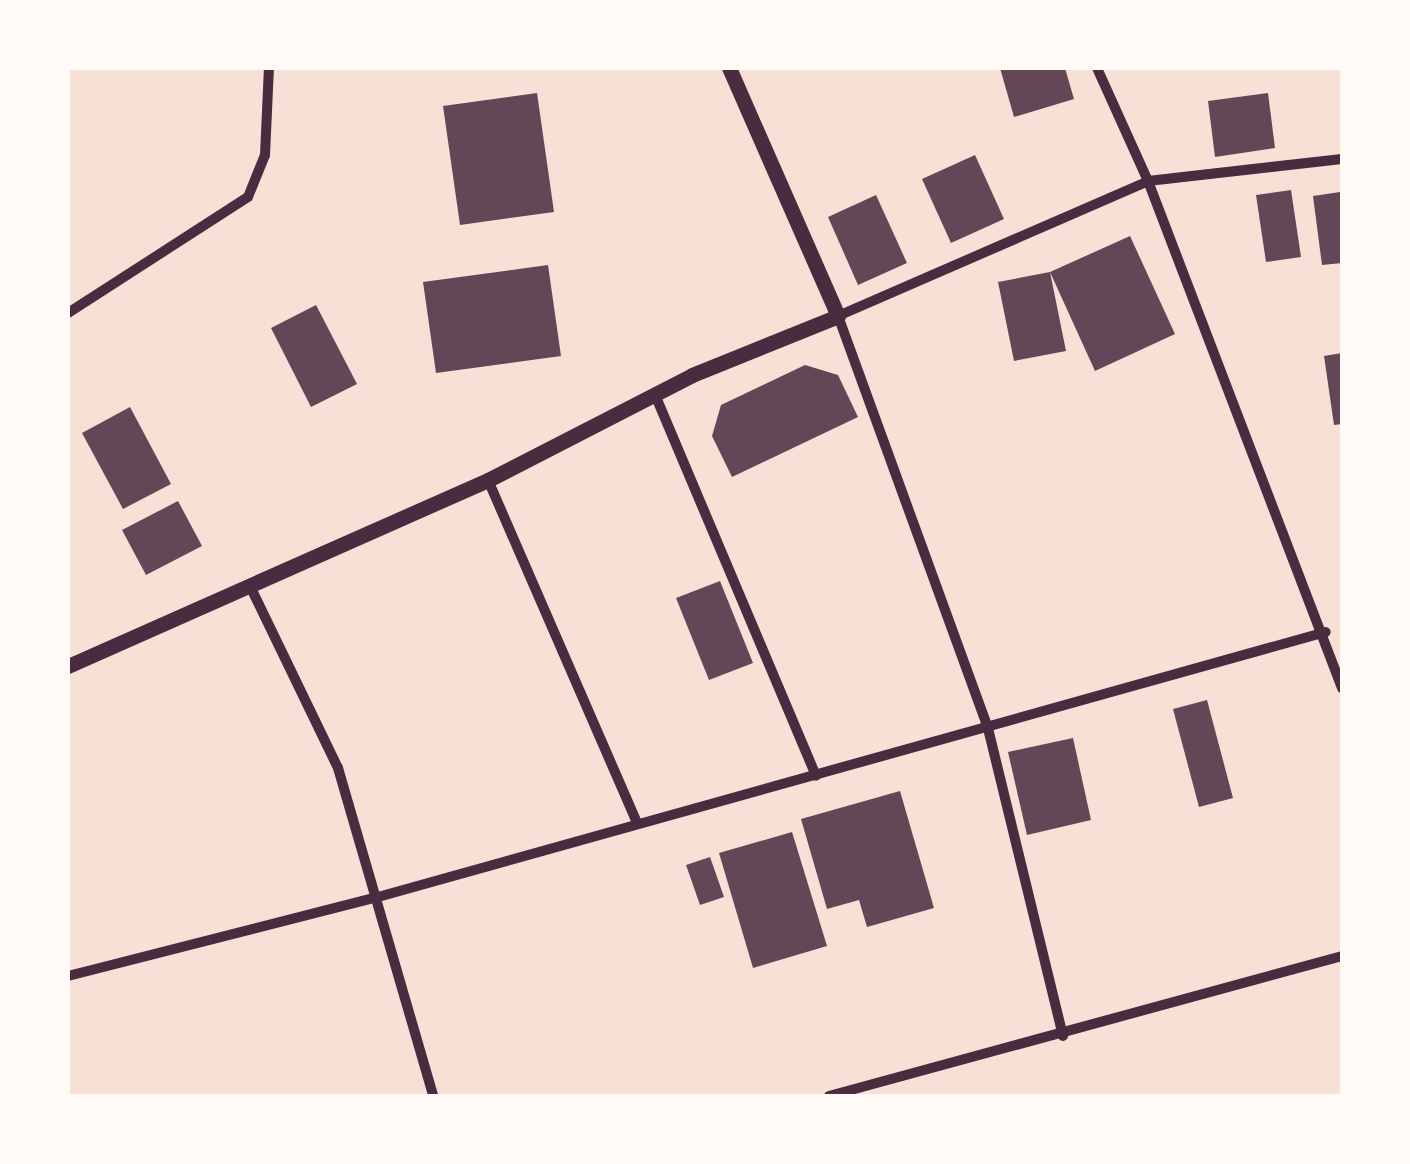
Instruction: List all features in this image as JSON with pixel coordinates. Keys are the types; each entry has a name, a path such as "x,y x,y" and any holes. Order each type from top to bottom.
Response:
{"street":[{"path":"68,313 248,197 265,155 269,68"},
{"path":"729,68 838,316 988,728 1063,1036"},
{"path":"1096,68 1148,180 1326,632 1342,688"},
{"path":"68,666 488,480 656,398 692,375 838,316 1148,180 1342,158"},
{"path":"656,398 816,776"},
{"path":"488,480 636,823"},
{"path":"250,586 338,768 433,1096"},
{"path":"68,976 378,897 1326,632"},
{"path":"829,1096 1063,1036 1342,956"}],"building":[{"path":"1000,68 1065,68 1074,99 1014,117"},
{"path":"537,93 554,212 460,225 443,106"},
{"path":"1268,93 1275,148 1215,157 1208,101"},
{"path":"975,155 1004,219 951,243 922,179"},
{"path":"1291,190 1301,257 1266,262 1256,195"},
{"path":"1340,192 1342,263 1322,265 1313,196"},
{"path":"876,195 907,263 858,285 828,217"},
{"path":"1130,236 1175,334 1095,371 1050,272"},
{"path":"548,265 561,356 436,373 423,282"},
{"path":"1050,272 1066,351 1014,361 998,282"},
{"path":"316,305 357,384 311,407 271,328"},
{"path":"1342,353 1342,424 1334,425 1324,356"},
{"path":"805,365 838,375 858,417 732,477 712,436 721,405"},
{"path":"130,407 171,484 123,509 82,433"},
{"path":"178,501 202,546 146,575 122,530"},
{"path":"720,581 753,663 709,680 676,598"},
{"path":"1207,700 1233,798 1199,807 1173,709"},
{"path":"1073,738 1091,820 1027,835 1008,752"},
{"path":"900,791 934,908 867,927 859,900 827,909 801,819"},
{"path":"792,832 827,946 753,968 719,853"},
{"path":"710,857 724,897 700,905 686,865"}]}
